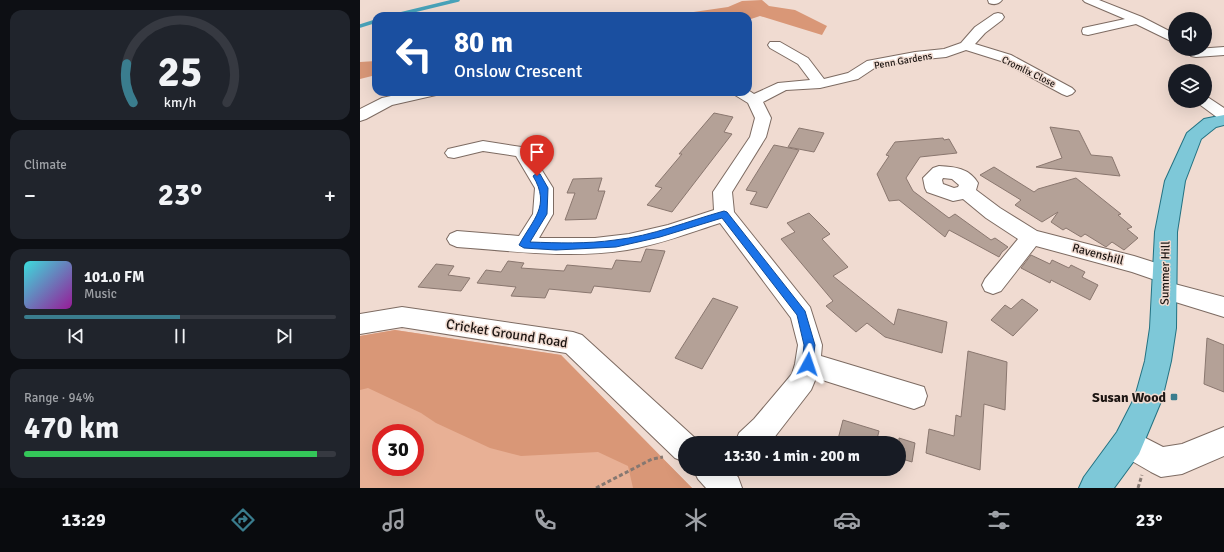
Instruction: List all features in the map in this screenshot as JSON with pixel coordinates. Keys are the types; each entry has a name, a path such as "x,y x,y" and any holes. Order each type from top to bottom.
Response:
{"main road":[{"name":"Summer Hill","path":"1095,488 1128,443 1148,399 1158,361 1163,328 1166,232 1175,181 1193,137 1210,123 1224,120"}],"street":[{"path":"1088,0 1138,20 1168,35"},
{"name":"Penn Gardens","path":"752,95 783,86 820,84 853,76 872,64 915,56 946,53 966,46 980,30 998,17"},
{"path":"1088,31 1138,20"},
{"path":"775,45 804,61 820,84"},
{"name":"Cromlix Close","path":"966,46 1006,58 1067,91"},
{"path":"1212,51 1224,51"},
{"path":"360,116 387,101 411,96"},
{"path":"747,96 763,118 758,137 722,192 724,214 802,314 810,345 808,364 802,381 764,429 756,436"},
{"path":"1212,107 1224,115"},
{"path":"454,153 483,146 522,152 544,188 543,214 524,245"},
{"name":"Ravenshill","path":"966,192 993,213 1031,237 1134,264 1164,282 1224,307"},
{"path":"457,240 556,246 616,244 660,234 724,214"},
{"path":"993,285 1031,237"},
{"name":"Cricket Ground Road","path":"360,324 402,317 573,343 675,452"},
{"path":"808,364 914,396"},
{"path":"1128,443 1161,462 1182,458 1224,441"}],"path":[{"path":"596,488 652,459 675,452"}],"shaded area":[{"path":"762,0 769,6 795,10 827,26 822,35 760,16 752,19 752,12 694,12 728,7 742,1"},
{"path":"372,61 372,76 360,79 360,62"},
{"path":"395,330 561,355 678,474 678,476 680,476 692,488 360,488 360,336"},
{"path":"395,330 561,355 678,474 678,476 680,476 692,488 633,488 628,466 598,452 521,456 490,448 436,423 421,413 368,388 360,390 360,336"}],"building":[{"path":"714,113 733,117 724,132 732,134 672,212 647,205 662,188 655,186 682,154 679,154"},
{"path":"1050,127 1079,131 1091,155 1112,157 1120,176 1036,167 1062,158"},
{"path":"799,128 824,133 814,152 788,147"},
{"path":"943,138 944,140 949,139 957,153 920,157 906,178 913,191 949,218 955,214 991,240 995,238 1008,247 999,257 949,230 945,237 899,200 889,201 877,174 889,156 886,155 895,142"},
{"path":"774,145 799,150 767,208 750,204 757,192 746,190"},
{"path":"994,167 1034,192 1038,189 1076,178 1121,214 1118,215 1132,227 1127,229 1138,238 1124,250 1112,242 1106,247 1085,234 1081,237 1066,228 1063,230 1051,222 1058,212 1042,222 1015,205 1021,200 980,175"},
{"path":"602,178 598,191 605,191 596,219 565,220 575,193 567,193 573,179"},
{"path":"809,213 830,234 822,239 848,267 833,276 894,325 898,309 947,322 942,353 885,337 867,323 856,332 826,306 833,301 781,239 795,232 787,223"},
{"path":"646,249 665,251 650,292 594,286 591,293 549,289 545,298 511,296 516,287 477,283 486,270 501,272 508,261 524,263 521,268 564,271 567,265 612,269 616,260 641,262"},
{"path":"1031,255 1050,264 1052,260 1069,268 1071,265 1085,272 1082,277 1098,285 1090,300 1051,280 1050,283 1021,268"},
{"path":"436,264 454,266 448,275 470,278 461,291 418,287"},
{"path":"713,298 738,307 702,369 675,358"},
{"path":"1022,299 1038,310 1013,336 991,320 1005,305 1011,309"},
{"path":"1207,338 1224,345 1224,392 1204,384"},
{"path":"968,351 1007,362 1005,410 984,404 980,470 926,453 929,429 954,436 956,415 961,417"},
{"path":"843,420 879,431 878,436 839,436"},
{"path":"906,440 915,443 912,462 906,460"}],"waterway":[{"path":"408,12 458,0"},
{"path":"360,26 372,22"}],"place":[{"name":"Susan Wood","path":"1174,397"}],"route":[{"path":"537,176 544,188 543,214 524,245 556,246 616,244 660,234 724,214 802,314 810,345 808,364"}]}
